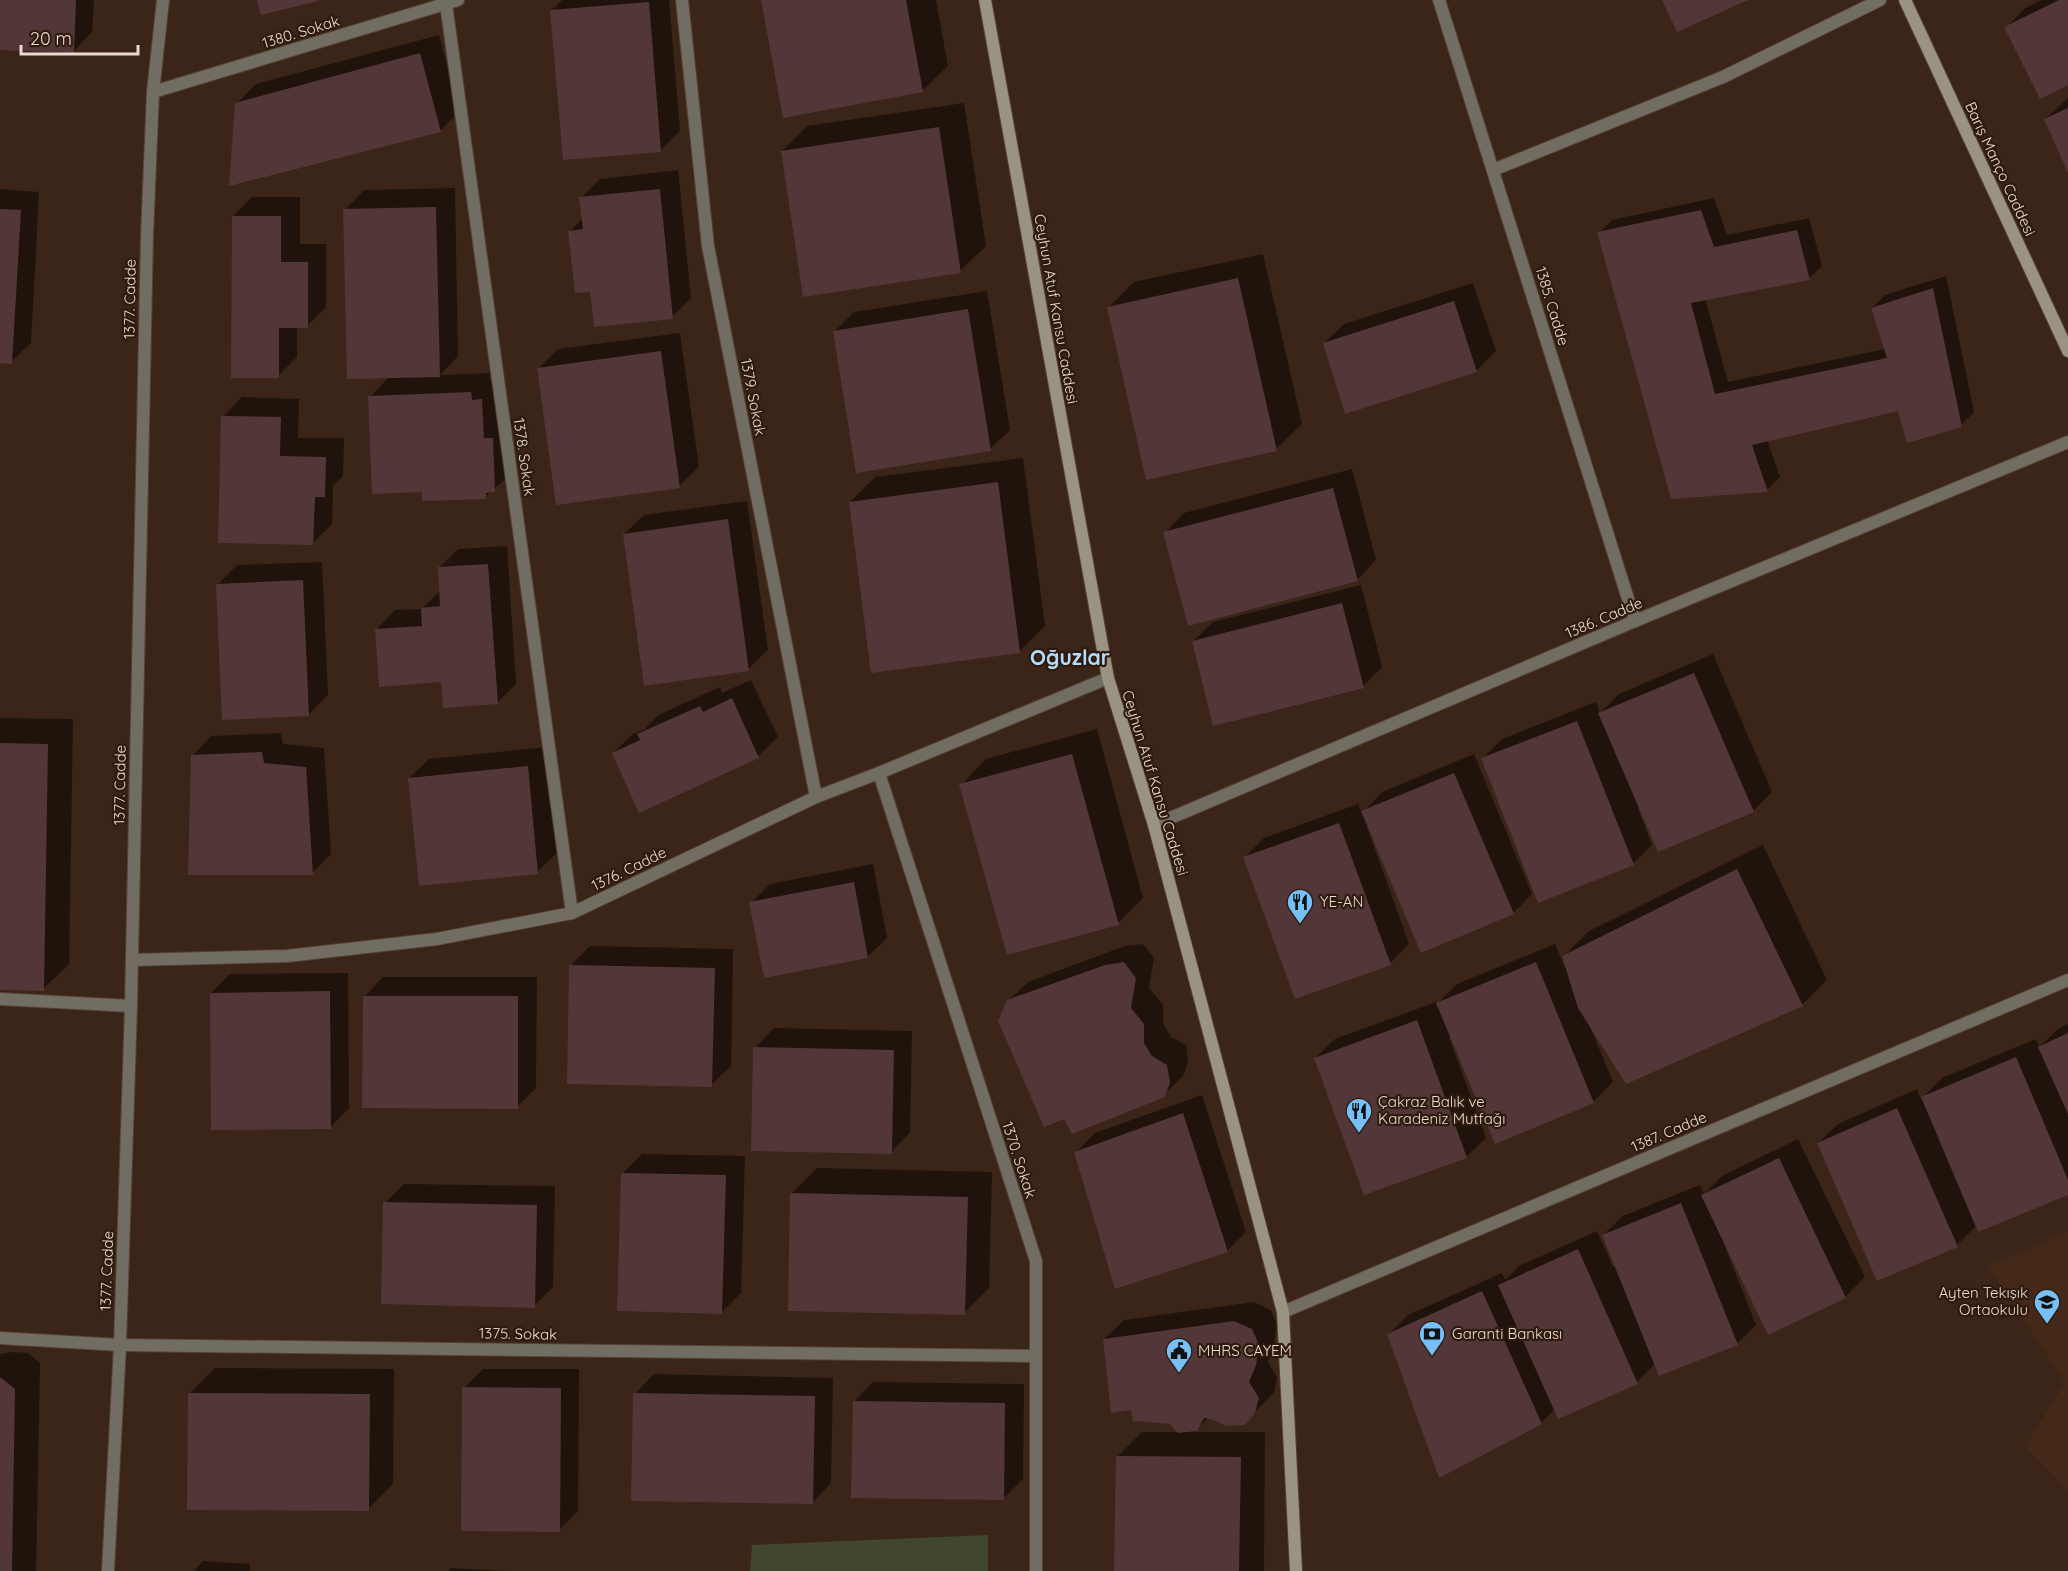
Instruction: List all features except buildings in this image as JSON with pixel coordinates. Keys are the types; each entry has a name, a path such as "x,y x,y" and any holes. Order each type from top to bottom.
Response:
{"main road":[{"name":"Ceyhun Atuf Kansu Caddesi","path":"985,0 1108,678 1154,825 1283,1312 1296,1571"},
{"name":"Barış Manço Caddesi","path":"1905,0 2068,351"}],"street":[{"name":"1377. Cadde","path":"108,1571 120,1345 132,960 146,247 153,92 163,0"},
{"name":"1379. Sokak","path":"682,0 708,246 816,797"},
{"name":"1385. Cadde","path":"1439,0 1635,621"},
{"path":"1493,170 1723,77 1880,0"},
{"name":"1380. Sokak","path":"153,92 452,2"},
{"name":"1378. Sokak","path":"452,2 572,914"},
{"name":"1386. Cadde","path":"1154,825 1635,621 2068,442"},
{"name":"1376. Cadde","path":"132,960 287,956 436,939 572,914 816,797 1108,678"},
{"name":"1370. Sokak","path":"879,773 1036,1262 1036,1571"},
{"name":"1387. Cadde","path":"1283,1312 2068,980"},
{"path":"0,999 130,1006"},
{"name":"1375. Sokak","path":"0,1338 120,1345 1036,1356"}],"shaded area":[{"name":"Ayten Tekışık Ortaokulu","path":"2068,1232 2068,1491 2025,1446 2065,1383 1988,1266"}],"green space":[{"path":"988,1535 988,1571 750,1571 752,1545"}],"place":[{"name":"YE-AN","path":"1300,925"},
{"name":"Çakraz Balık ve Karadeniz Mutfağı","path":"1359,1134"},
{"name":"Ayten Tekışık Ortaokulu","path":"2047,1325"},
{"name":"Garanti Bankası","path":"1432,1357"},
{"name":"MHRS CAYEM","path":"1179,1374"}],"district":[{"name":"Oğuzlar","path":"1070,658"}]}
